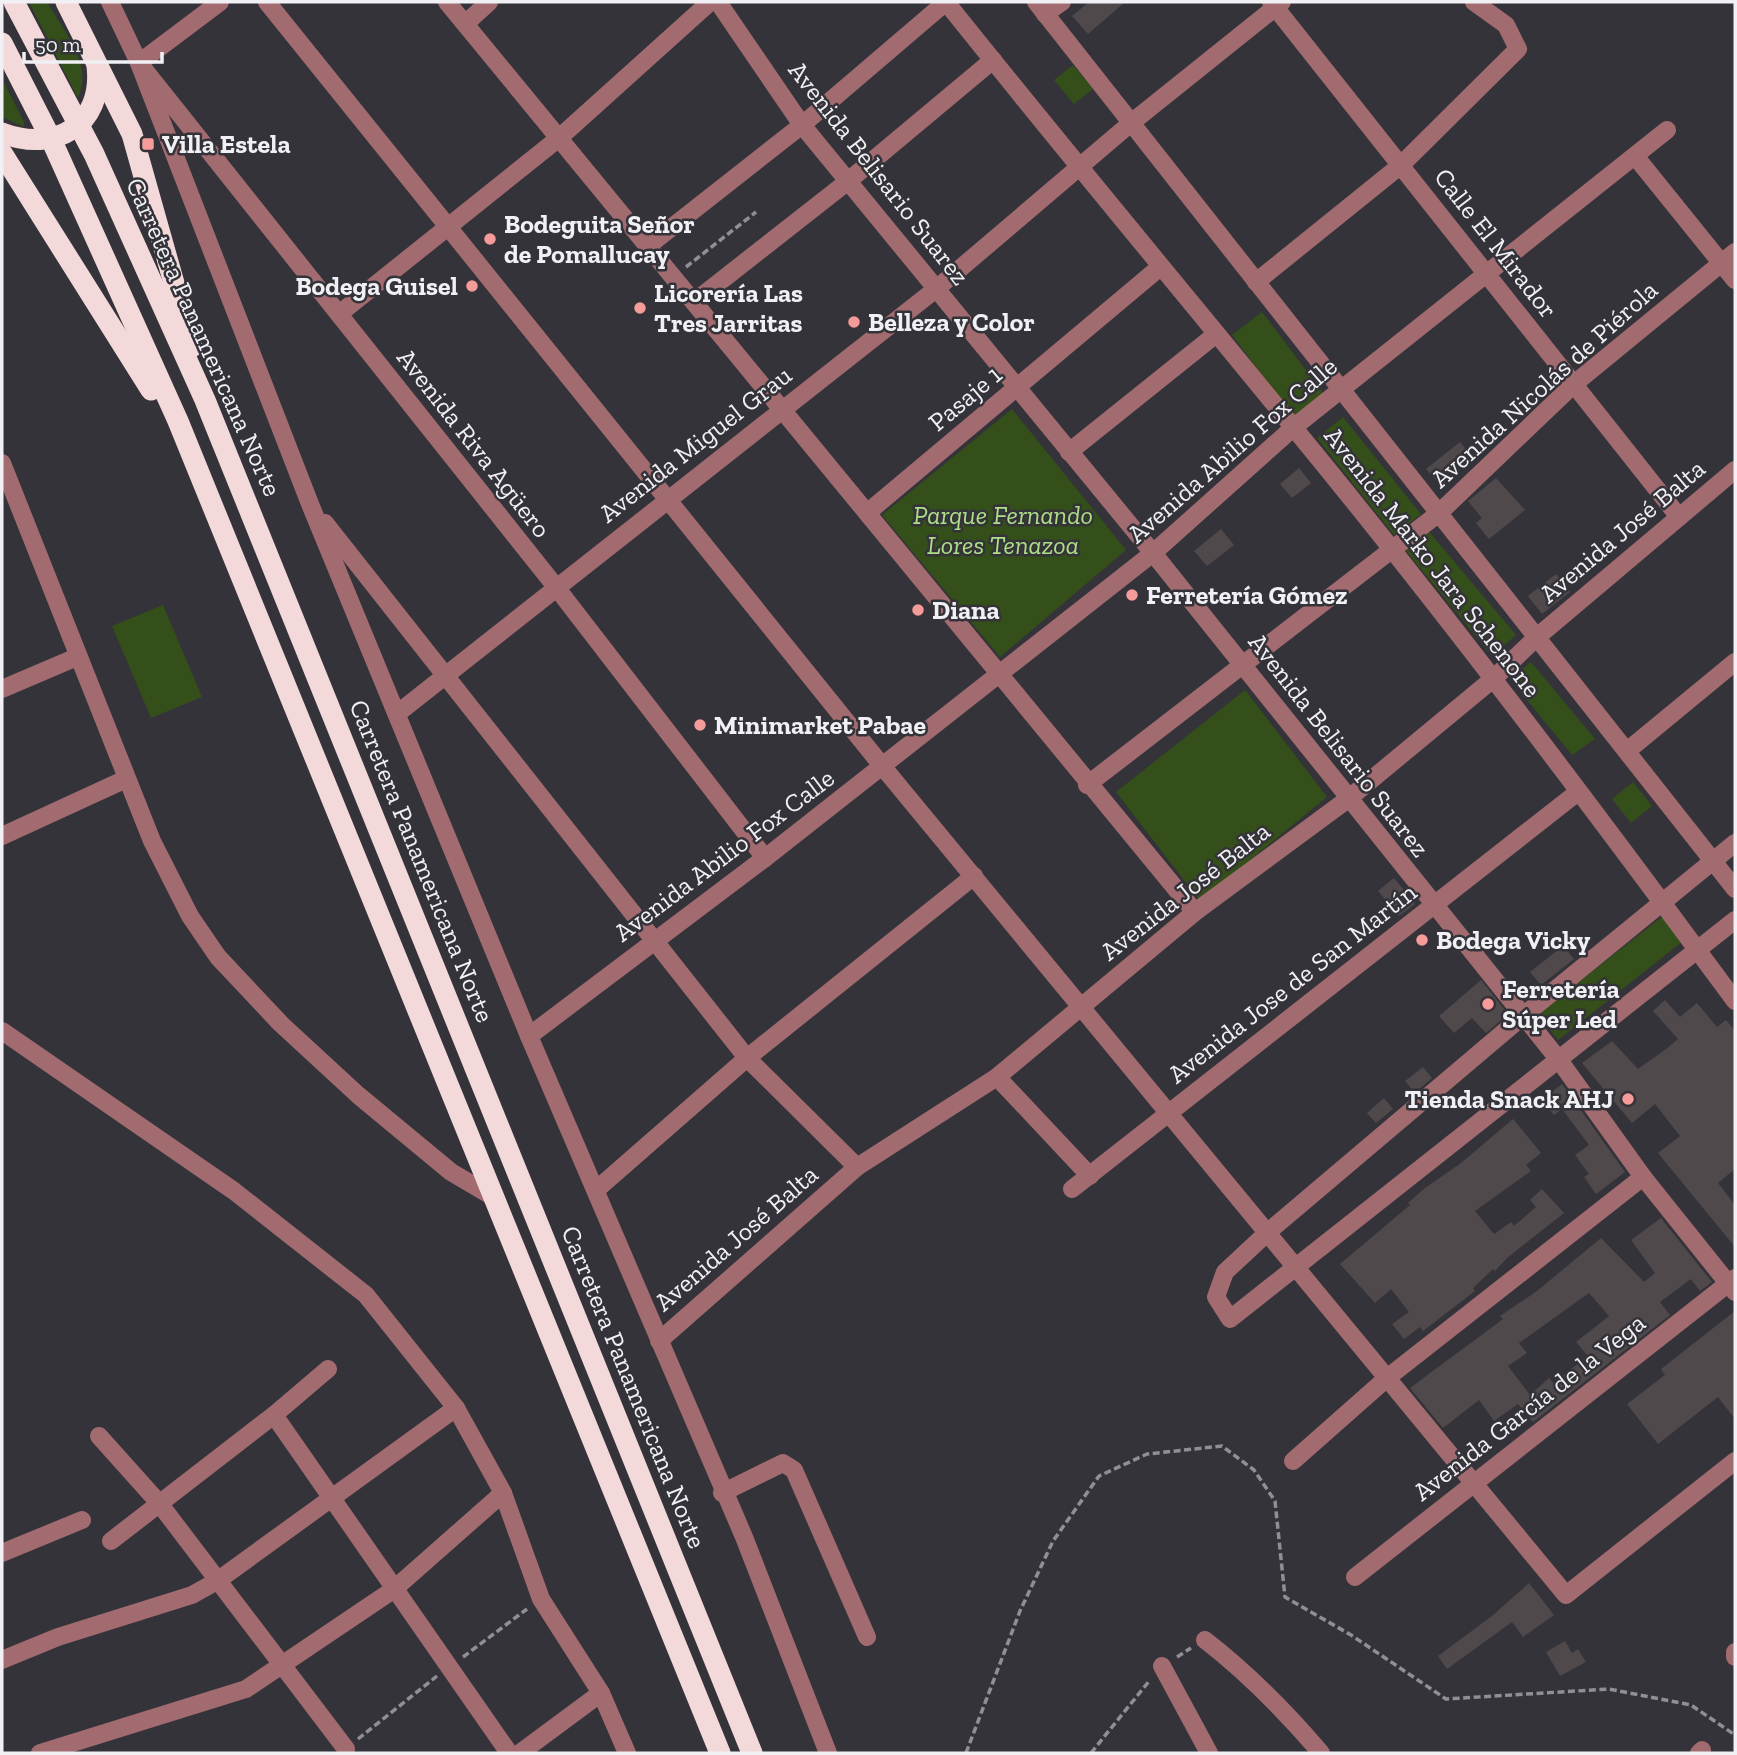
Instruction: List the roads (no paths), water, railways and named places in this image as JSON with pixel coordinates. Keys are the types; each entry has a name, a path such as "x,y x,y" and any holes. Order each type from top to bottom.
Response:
{"highway":[{"name":"Carretera Panamericana Norte","path":"13,2 78,124 205,400 752,1753"},
{"path":"66,2 132,134 205,400"},
{"path":"2,43 51,139 178,421 720,1753"},
{"path":"2,133 34,141 71,132 96,94 96,61"},
{"path":"2,153 155,397 178,421"}],"street":[{"path":"110,2 139,63 310,505 529,1036 722,1493 744,1537 828,1753"},
{"path":"139,63 220,2"},
{"path":"267,2 883,766 1566,1595 1735,1461"},
{"path":"447,2 998,672 1087,785 1195,912"},
{"path":"465,24 489,2"},
{"path":"339,314 559,138 710,2"},
{"name":"Avenida Belisario Suarez","path":"718,2 802,125 847,182 1153,553 1559,1060 1643,1177 1733,1285"},
{"path":"648,246 802,125 946,2"},
{"name":"Avenida Marko Jara Schenone","path":"946,2 1159,268 1294,427 1493,679 1664,903 1735,1001"},
{"path":"1040,8 1062,2"},
{"path":"1256,282 1401,165 1518,49 1506,25 1474,2"},
{"name":"Calle El Mirador","path":"1276,3 1679,517"},
{"name":"Avenida Miguel Grau","path":"398,713 936,289 1276,3"},
{"name":"Avenida Marko Jara Schenone","path":"1040,8 1735,889"},
{"path":"694,302 847,182 993,60"},
{"name":"Avenida Riva Agüero","path":"139,63 555,587 765,858"},
{"name":"Avenida Abilio Fox Calle","path":"529,1036 765,858 998,672 1153,553 1294,427 1667,130"},
{"path":"1635,156 1729,258 1735,281"},
{"name":"Avenida Nicolás de Piérola","path":"1087,785 1438,514 1574,384 1729,258"},
{"name":"Pasaje 1","path":"867,513 1159,268"},
{"path":"1069,452 1215,335"},
{"path":"2,463 126,779 190,916 218,957 281,1024 358,1095 451,1172 495,1198"},
{"name":"Avenida José Balta","path":"659,1341 857,1167 998,1077 1195,912 1348,799 1493,679 1536,637 1735,470"},
{"path":"310,505 747,1058 857,1167"},
{"path":"2,689 78,657"},
{"path":"1627,751 1735,662"},
{"path":"2,836 126,779"},
{"name":"Avenida Jose de San Martín","path":"1072,1189 1578,792"},
{"path":"1735,844 1523,1016 1268,1232 1226,1272 1216,1297 1230,1319 1735,920"},
{"path":"596,1190 747,1058 974,876"},
{"path":"2,1031 234,1191 366,1294 456,1408 503,1493 541,1599 601,1693 627,1753"},
{"path":"998,1077 1090,1176"},
{"path":"1293,1461 1387,1378 1643,1177"},
{"name":"Avenida García de la Vega","path":"1355,1577 1733,1285"},
{"path":"111,1541 274,1415 328,1369"},
{"path":"2,1660 58,1637 192,1595 217,1581 332,1500 456,1408"},
{"path":"274,1415 393,1590 509,1753"},
{"path":"99,1436 159,1503 280,1666 346,1749"},
{"path":"722,1493 783,1463 794,1470 867,1637"},
{"path":"40,1753 246,1689 393,1590 503,1493"},
{"path":"2,1553 82,1521"},
{"path":"1205,1640 1275,1702 1321,1753"},
{"path":"1162,1665 1209,1753"},
{"path":"520,1753 601,1693"}],"place":[{"name":"Villa Estela","path":"148,144"},
{"name":"Bodeguita Señor de Pomallucay","path":"490,239"},
{"name":"Bodega Guisel","path":"472,286"},
{"name":"Licorería Las Tres Jarritas","path":"640,308"},
{"name":"Belleza y Color","path":"854,322"},
{"name":"Ferretería Gómez","path":"1132,595"},
{"name":"Diana","path":"918,610"},
{"name":"Minimarket Pabae","path":"700,725"},
{"name":"Bodega Vicky","path":"1422,940"},
{"name":"Ferretería Súper Led","path":"1488,1004"},
{"name":"Tienda Snack AHJ","path":"1628,1099"}],"park label":[{"name":"Parque Fernando Lores Tenazoa","path":"1003,530"}]}
